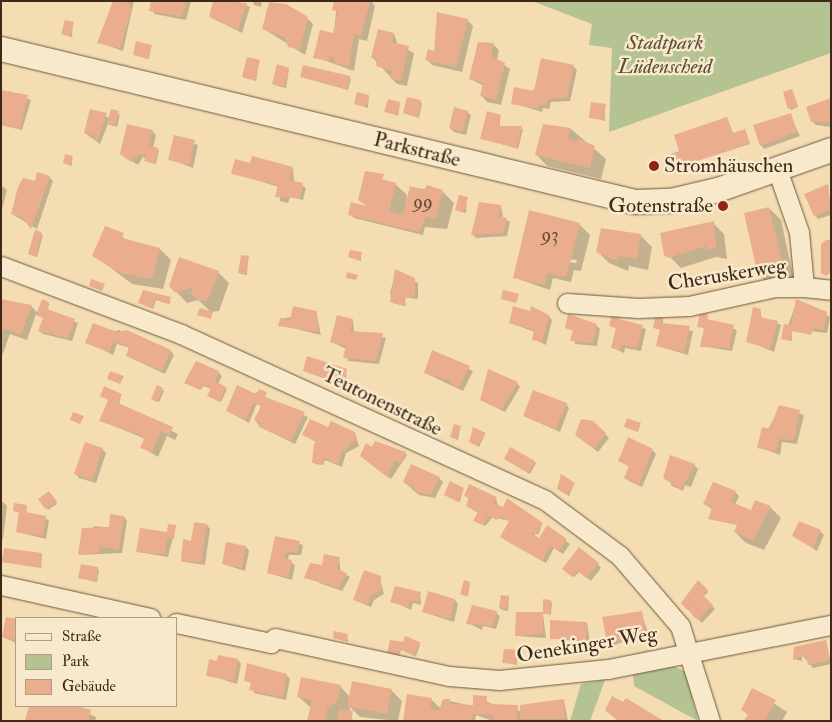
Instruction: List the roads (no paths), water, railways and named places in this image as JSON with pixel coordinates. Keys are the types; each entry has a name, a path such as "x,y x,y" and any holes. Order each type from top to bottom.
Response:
{"street":[{"name":"Parkstraße","path":"1,49 624,200 671,200 718,190 831,150"},
{"path":"777,169 799,232 804,287 831,290"},
{"name":"Teutonenstraße","path":"1,266 181,334 545,500 620,556 680,626 710,721"},
{"name":"Cheruskerweg","path":"567,302 638,308 689,306 775,287 804,287"},
{"path":"3,588 145,617"},
{"name":"Oenekinger Weg","path":"178,624 271,643 276,638 449,676 493,680 576,674 831,625"}],"place":[{"name":"Stromhäuschen","path":"654,166"},
{"name":"Gotenstraße","path":"723,206"}],"park label":[{"name":"Stadtpark Lüdenscheid","path":"665,55"}]}
